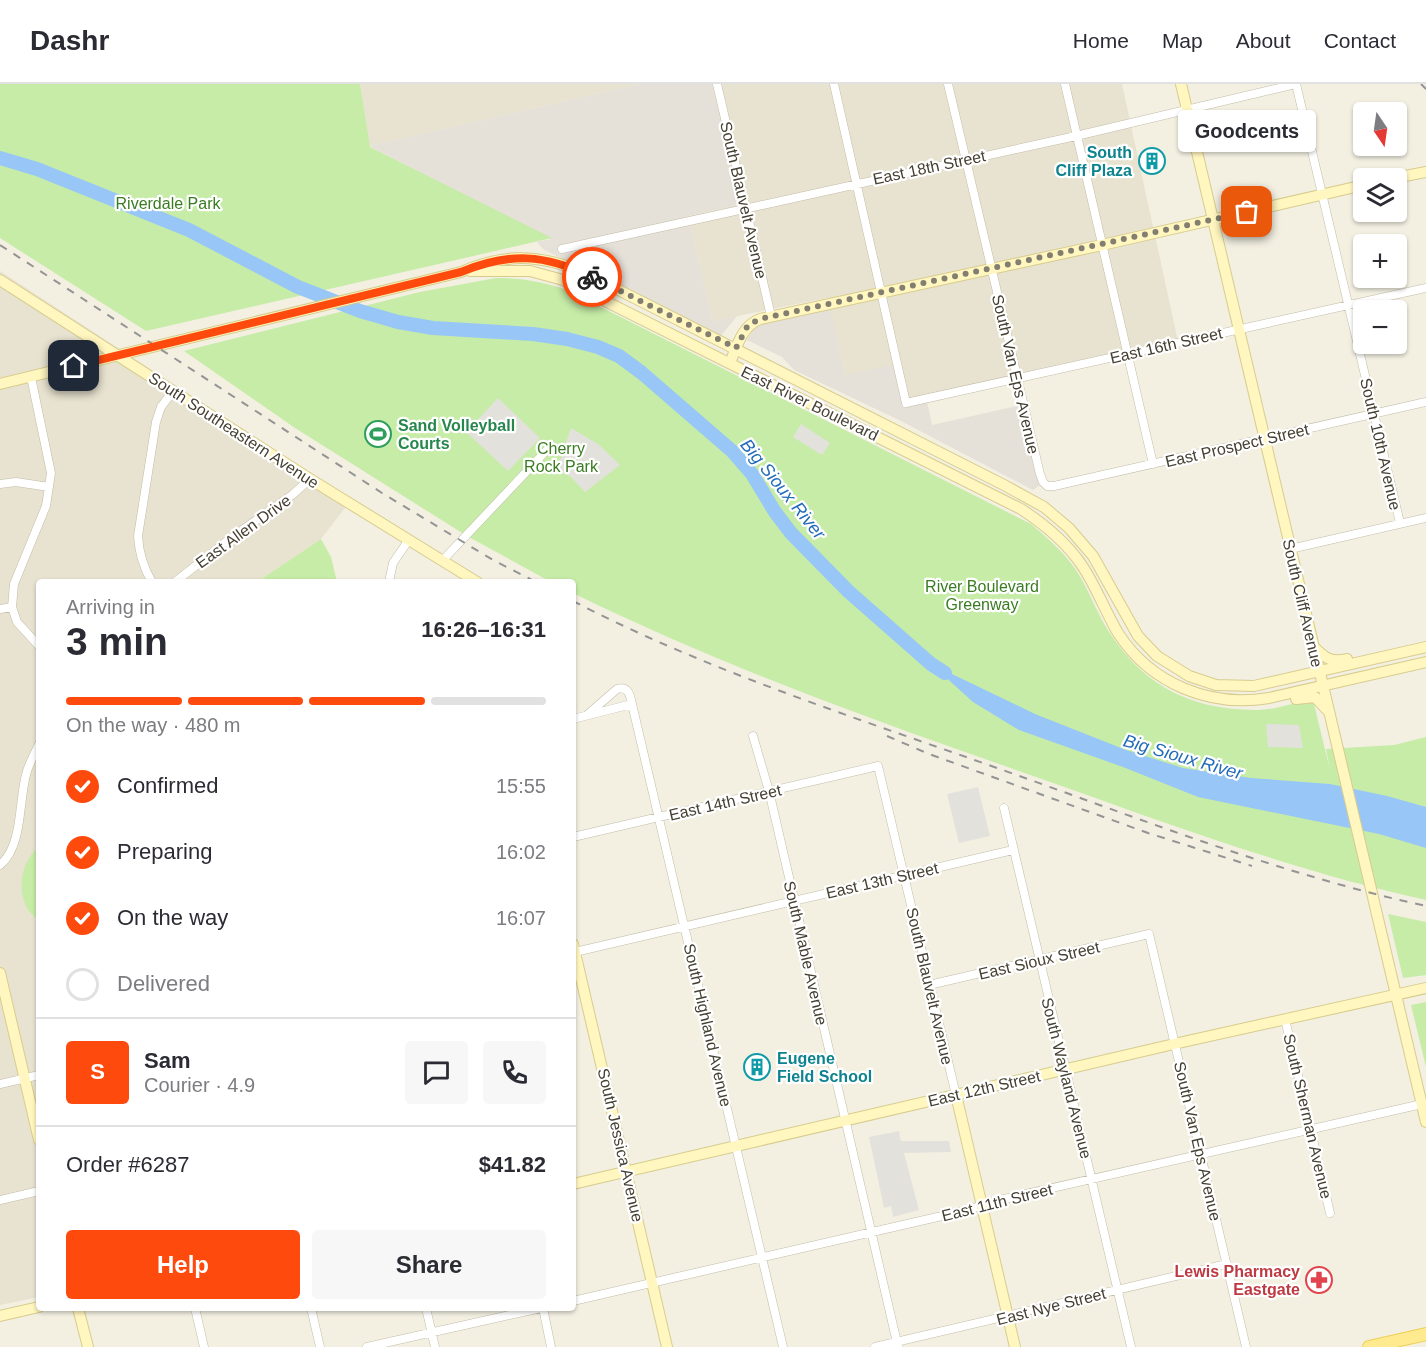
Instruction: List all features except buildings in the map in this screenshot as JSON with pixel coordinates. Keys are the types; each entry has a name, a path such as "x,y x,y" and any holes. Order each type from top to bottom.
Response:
{"main road":[{"name":"South Cliff Avenue","path":"1180,84 1426,1122"},
{"path":"1407,176 1426,172"},
{"path":"730,363 748,325 760,319 1353,188"},
{"name":"East River Boulevard","path":"461,272 482,263 508,258 559,263 582,272 736,348 1004,484 1044,507 1069,528 1093,556 1138,636 1157,656 1178,671 1203,681 1239,687 1320,672"},
{"name":"East River Boulevard","path":"461,272 519,270 553,276 998,497 1036,519 1059,538 1081,564 1119,633 1137,656 1171,683 1216,699 1238,702 1269,698 1323,686"},
{"path":"0,384 461,272"},
{"name":"South Southeastern Avenue","path":"0,280 310,479 471,579"},
{"path":"1313,646 1326,658 1334,661 1398,648 1421,649"},
{"path":"1216,699 1226,696 1251,696 1305,685 1315,680 1320,672 1421,649"},
{"path":"1323,686 1329,679 1339,674 1399,660 1421,649"},
{"path":"1323,686 1426,663"},
{"path":"1238,702 1247,708 1254,708 1315,697 1330,714"},
{"name":"South Jessica Avenue","path":"576,956 667,1347"},
{"path":"0,973 36,1127"},
{"name":"East 12th Street","path":"576,1183 1174,1044 1426,988"},
{"name":"South Blauvelt Avenue","path":"956,1095 1015,1347"},
{"path":"0,1316 36,1308"},
{"path":"79,1311 88,1347"},
{"path":"1369,1347 1424,1334"}],"street":[{"name":"South Blauvelt Avenue","path":"717,84 771,316"},
{"path":"834,84 882,292"},
{"name":"South Van Eps Avenue","path":"948,84 1040,474 1047,486"},
{"path":"1065,84 1154,464"},
{"name":"East 18th Street","path":"562,249 1076,136 1296,84"},
{"name":"South 10th Avenue","path":"1296,84 1400,523"},
{"name":"East 16th Street","path":"882,292 906,403 1426,288"},
{"path":"31,377 51,473 46,506 14,584 12,607 17,622 36,643"},
{"path":"150,579 139,553 138,536 156,422 162,407 173,391"},
{"name":"East Prospect Street","path":"1047,486 1426,402"},
{"path":"442,561 546,451"},
{"name":"East Allen Drive","path":"179,579 231,538 292,495 310,479"},
{"path":"0,484 16,482 49,487"},
{"path":"1290,549 1426,518"},
{"path":"390,579 393,563 408,541"},
{"path":"0,609 12,607"},
{"path":"576,717 587,715 632,704 627,690 616,689 587,715"},
{"name":"South Highland Avenue","path":"632,704 783,1347"},
{"name":"South Mable Avenue","path":"753,736 769,791 898,1344"},
{"path":"0,865 6,860 15,841 27,770 36,750"},
{"name":"South Blauvelt Avenue","path":"878,766 956,1095"},
{"name":"East 14th Street","path":"576,836 878,766"},
{"name":"South Wayland Avenue","path":"1004,808 1131,1347"},
{"name":"East 13th Street","path":"576,948 684,927 1013,850"},
{"name":"South Van Eps Avenue","path":"1149,934 1246,1347"},
{"name":"East Sioux Street","path":"929,985 1149,934"},
{"name":"South Sherman Avenue","path":"1285,1019 1330,1213"},
{"path":"0,1084 36,1076"},
{"name":"East 11th Street","path":"576,1300 1422,1104"},
{"path":"0,1200 36,1192"},
{"name":"East Nye Street","path":"875,1347 898,1344 1227,1264"},
{"path":"196,1311 204,1347"},
{"path":"312,1311 320,1347"},
{"path":"427,1311 435,1347"},
{"path":"367,1347 528,1311"},
{"path":"543,1311 551,1347"}],"shaded area":[{"path":"360,84 640,84 369,146"},
{"path":"640,84 712,84 741,204 688,216 713,321 737,316 720,337 543,249 537,242 551,239 369,146"},
{"path":"712,84 1122,84 1179,346 903,408 845,375 827,298 713,321 688,216 741,204"},
{"path":"0,271 351,500 321,539 261,579 36,579 36,849 26,907 36,918 36,1298 0,1305"},
{"path":"830,308 845,375 895,364 903,407 927,402 932,425 1021,405 1040,485 1033,490 901,421 794,370 782,357 747,340 753,329 760,324"},
{"path":"498,398 540,438 508,471 466,432"},
{"path":"801,424 830,443 822,455 793,437"},
{"path":"571,428 598,444 620,465 585,492 571,477 557,469"},
{"path":"1266,724 1299,725 1303,748 1268,747"},
{"path":"978,787 990,836 959,843 947,794"},
{"path":"899,1131 901,1141 949,1141 951,1152 904,1153 919,1210 893,1217 891,1206 884,1208 869,1137"}],"green space":[{"name":"Riverdale Park","path":"0,84 360,84 370,147 552,238 146,331 0,238"},
{"path":"496,278 532,281 567,290 1031,524 1071,563 1106,627 1134,664 1168,690 1208,705 1230,708 1261,710 1313,700 1330,770 1326,749 1394,745 1426,737 1426,900 1279,861 1182,829 803,693 630,620 576,594 576,579 546,579 467,536 295,428 184,351 420,292"},
{"path":"321,539 331,557 336,579 261,579"},
{"path":"36,850 36,918 27,908 22,891 25,866"},
{"path":"1388,914 1426,922 1426,975 1403,978"},
{"path":"1426,1002 1426,1067 1411,1005"}],"water":[{"path":"931,664 1035,714 1126,750 1183,768 1251,778 1330,784 1426,807 1426,848 1379,834 1198,797 1123,767 1019,730 973,702"}],"waterway":[{"name":"Big Sioux River","path":"0,158 37,169 189,230 298,287 360,311 398,322 433,328 533,334 567,339 598,347 619,356 732,451 752,474 791,533 848,591 931,664 945,673"}],"railway":[{"path":"1421,84 1426,89"},
{"path":"0,245 382,493 493,560 530,579"},
{"path":"576,602 676,649 782,692 1263,861 1371,893 1426,906"},
{"path":"887,736 929,754 1148,833 1252,866"}],"way so far":[{"path":"592,277 736,348 748,325 760,319 1247,212"}],"place":[{"name":"South Cliff Plaza","path":"1152,161"},
{"name":"Goodcents","path":"1247,212"},
{"name":"Sand Volleyball Courts","path":"378,434"},
{"name":"Eugene Field School","path":"757,1067"},
{"name":"Lewis Pharmacy Eastgate","path":"1319,1280"}],"route":[{"path":"74,366 461,272 497,259 521,258 559,263 592,277"}],"park label":[{"name":"Cherry Rock Park","path":"561,457"},
{"name":"River Boulevard Greenway","path":"982,595"}]}
